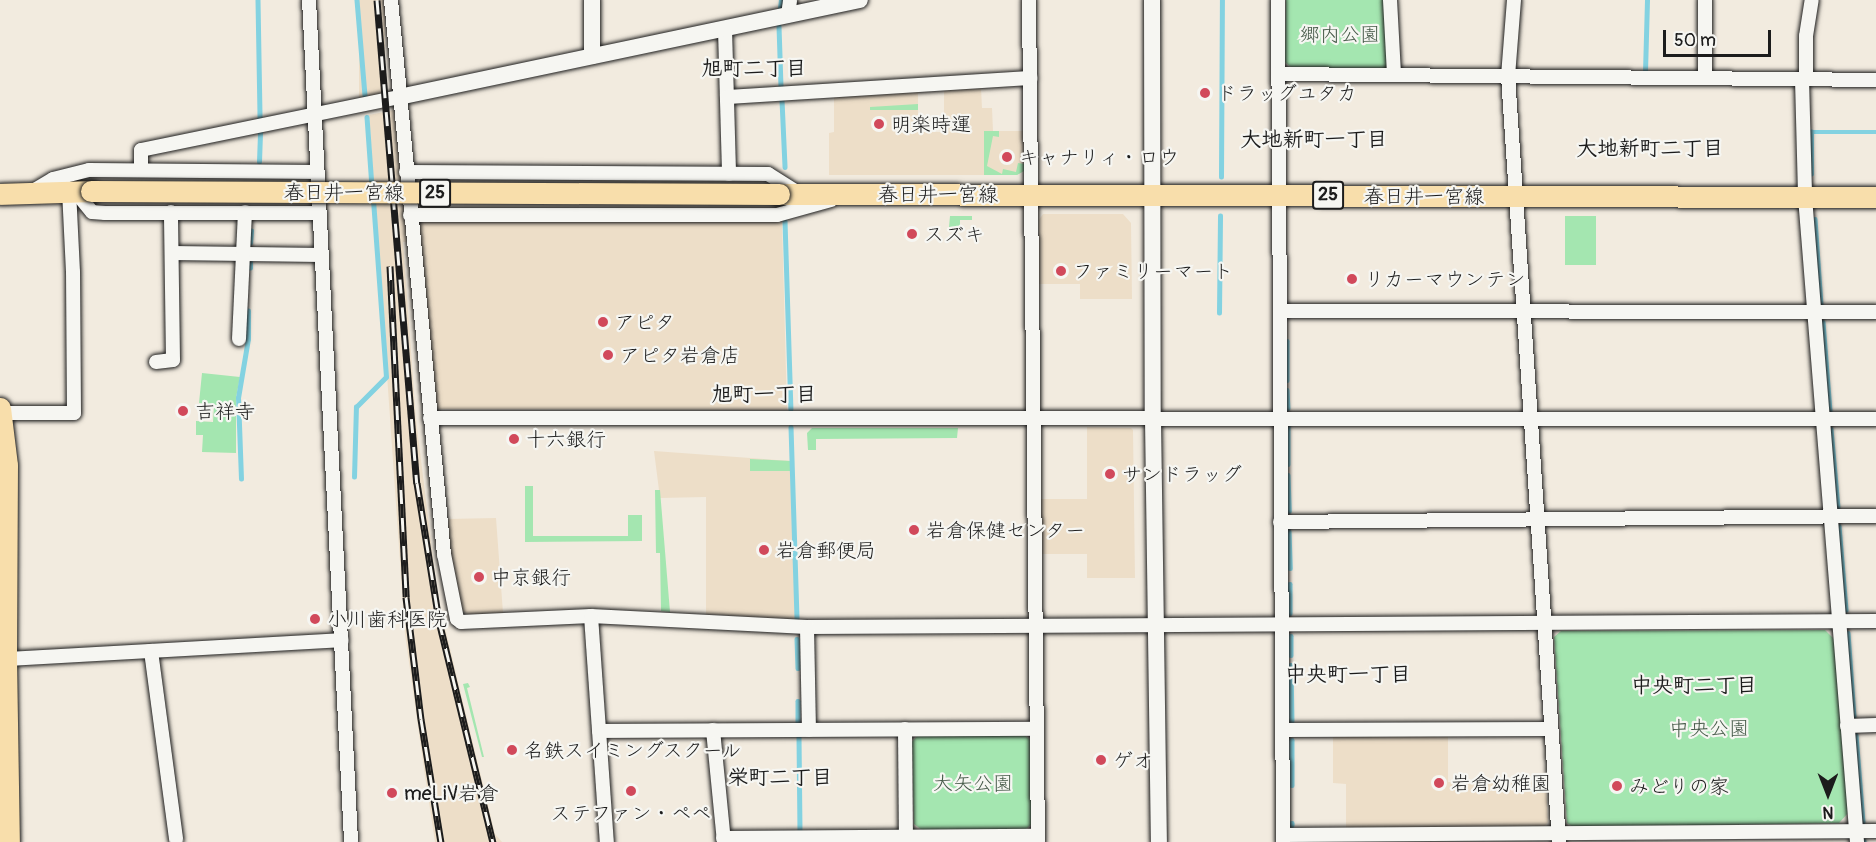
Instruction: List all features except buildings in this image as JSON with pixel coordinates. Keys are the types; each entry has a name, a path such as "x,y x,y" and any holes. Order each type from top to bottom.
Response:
{"main road":[{"name":"春日井一宮線","path":"0,194 78,191 1876,197"},
{"path":"1,419 7,465 4,655 9,842"}],"street":[{"path":"309,0 351,842"},
{"path":"391,0 444,554 457,619 461,622 591,616 807,627 1876,621"},
{"path":"592,0 592,56"},
{"path":"141,170 141,150 725,29 789,8 860,0"},
{"path":"713,730 723,840 906,837 1038,839 1029,0"},
{"path":"1152,0 1153,419 1159,842"},
{"path":"1278,0 1277,195 1280,311 1283,838 1856,837 1876,831"},
{"path":"1390,0 1394,75"},
{"path":"1514,0 1508,76 1514,196 1559,837"},
{"path":"1705,0 1705,78"},
{"path":"1812,0 1806,36 1804,79 1805,197 1856,837"},
{"path":"725,29 729,174"},
{"path":"1278,74 1876,80"},
{"path":"727,97 1030,78"},
{"path":"32,192 53,179 89,170 317,172"},
{"path":"406,172 768,174 789,194"},
{"path":"78,191 92,212 319,213"},
{"path":"1,419 74,413 73,272 78,191"},
{"path":"410,215 777,215 854,194"},
{"path":"156,362 173,360 171,212"},
{"path":"239,339 245,213"},
{"path":"172,253 321,255"},
{"path":"1280,311 1876,312"},
{"path":"430,418 1876,419"},
{"path":"1280,522 1876,516"},
{"path":"591,616 606,842"},
{"path":"807,627 809,730"},
{"path":"4,655 152,651 341,640"},
{"path":"152,651 176,839"},
{"path":"1847,726 1876,725"},
{"path":"905,729 906,837"},
{"path":"599,731 1037,729"},
{"path":"1282,730 1551,729"}],"shaded area":[{"path":"359,0 385,0 385,97 359,97"},
{"path":"981,88 982,108 992,108 993,131 1024,131 1024,171 1017,175 829,175 829,133 834,132 834,97 918,92 918,132 944,132 944,90"},
{"path":"394,110 407,242 403,242 416,419 438,599 495,834 502,842 435,842 425,776 405,634 369,115"},
{"path":"1043,214 1123,214 1131,223 1132,299 1080,299 1080,284 1039,284 1039,220"},
{"name":"アピタ岩倉店","path":"418,221 782,222 787,410 438,409 433,404"},
{"path":"1087,427 1131,428 1133,430 1135,578 1087,578 1087,554 1041,554 1041,499 1087,499"},
{"path":"654,451 791,461 795,620 706,614 706,497 660,498"},
{"path":"496,518 503,613 469,615 460,609 448,552 446,519"},
{"name":"岩倉幼稚園","path":"1333,736 1448,736 1448,782 1546,782 1548,822 1544,827 1346,828 1346,784 1333,783"}],"green space":[{"name":"郷内公園","path":"1286,0 1384,0 1387,66 1385,70 1292,68 1285,62"},
{"path":"918,104 918,110 870,110 870,107"},
{"path":"984,131 999,131 999,137 993,136 987,166 1002,174 1003,169 1016,172 1018,163 1024,164 1024,171 1017,175 984,175"},
{"path":"950,216 972,216 972,220 960,220 960,227 949,227"},
{"path":"1565,216 1596,216 1596,265 1565,265"},
{"path":"202,373 240,377 236,398 236,453 202,452 203,435 196,435 196,421 213,422 214,405 199,403"},
{"path":"812,428 958,428 957,438 816,439 816,450 808,450 807,433"},
{"path":"750,459 791,461 791,471 750,471"},
{"path":"525,486 533,486 533,536 628,536 628,515 642,515 642,541 525,542"},
{"path":"655,490 660,490 670,612 661,611 660,553 656,553"},
{"name":"中央公園","path":"1825,630 1835,640 1849,812 1839,823 1573,827 1567,823 1554,637 1561,631"},
{"path":"468,683 470,687 467,688 484,757 482,757 463,684"},
{"name":"大矢公園","path":"1024,735 1032,741 1033,823 1026,829 922,830 914,824 912,742 917,736"}],"waterway":[{"path":"258,0 260,118"},
{"path":"357,0 365,96"},
{"path":"780,8 781,0"},
{"path":"1221,177 1222,0"},
{"path":"1645,72 1647,0"},
{"path":"779,26 781,87"},
{"path":"782,100 785,167"},
{"path":"367,117 372,187"},
{"path":"259,162 260,130"},
{"path":"1811,174 1811,132 1876,132"},
{"path":"354,477 356,407 386,377 373,198"},
{"path":"1219,313 1220,216"},
{"path":"1815,219 1821,304"},
{"path":"785,221 791,409"},
{"path":"250,243 251,231"},
{"path":"250,261 250,268"},
{"path":"241,479 238,398 248,339 248,311"},
{"path":"1823,322 1830,411"},
{"path":"1287,341 1287,380"},
{"path":"1287,390 1288,408"},
{"path":"1288,426 1288,464"},
{"path":"791,427 797,618"},
{"path":"1831,429 1838,507"},
{"path":"1288,475 1289,511"},
{"path":"1839,526 1846,610"},
{"path":"1289,531 1290,568"},
{"path":"1290,584 1290,613"},
{"path":"1848,633 1854,716"},
{"path":"1291,636 1291,655"},
{"path":"797,639 798,668"},
{"path":"1291,665 1292,721"},
{"path":"798,701 798,722"},
{"path":"1856,735 1863,822"},
{"path":"799,736 800,830"},
{"path":"1292,740 1292,785"}],"railway":[{"path":"377,0 417,483 439,621 493,842"},
{"path":"390,266 406,597 421,719 441,842"}],"place":[{"name":"ドラッグユタカ","path":"1205,93"},
{"name":"明楽時運","path":"879,124"},
{"name":"キャナリィ・ロウ","path":"1007,157"},
{"name":"スズキ","path":"912,234"},
{"name":"ファミリーマート","path":"1061,271"},
{"name":"リカーマウンテン","path":"1352,279"},
{"name":"アピタ","path":"603,322"},
{"name":"アピタ岩倉店","path":"608,355"},
{"name":"吉祥寺","path":"183,411"},
{"name":"十六銀行","path":"514,439"},
{"name":"サンドラッグ","path":"1110,474"},
{"name":"岩倉保健センター","path":"914,530"},
{"name":"岩倉郵便局","path":"764,550"},
{"name":"中京銀行","path":"479,577"},
{"name":"小川歯科医院","path":"315,619"},
{"name":"名鉄スイミングスクール","path":"512,750"},
{"name":"ゲオ","path":"1101,760"},
{"name":"岩倉幼稚園","path":"1439,783"},
{"name":"みどりの家","path":"1617,786"},
{"name":"ステファン・ペペ","path":"631,791"},
{"name":"meLiV岩倉","path":"392,793"}],"district":[{"name":"旭町二丁目","path":"754,69"},
{"name":"大地新町一丁目","path":"1314,140"},
{"name":"大地新町二丁目","path":"1650,149"},
{"name":"旭町一丁目","path":"764,395"},
{"name":"中央町一丁目","path":"1348,675"},
{"name":"中央町二丁目","path":"1694,686"},
{"name":"栄町二丁目","path":"780,778"}]}
